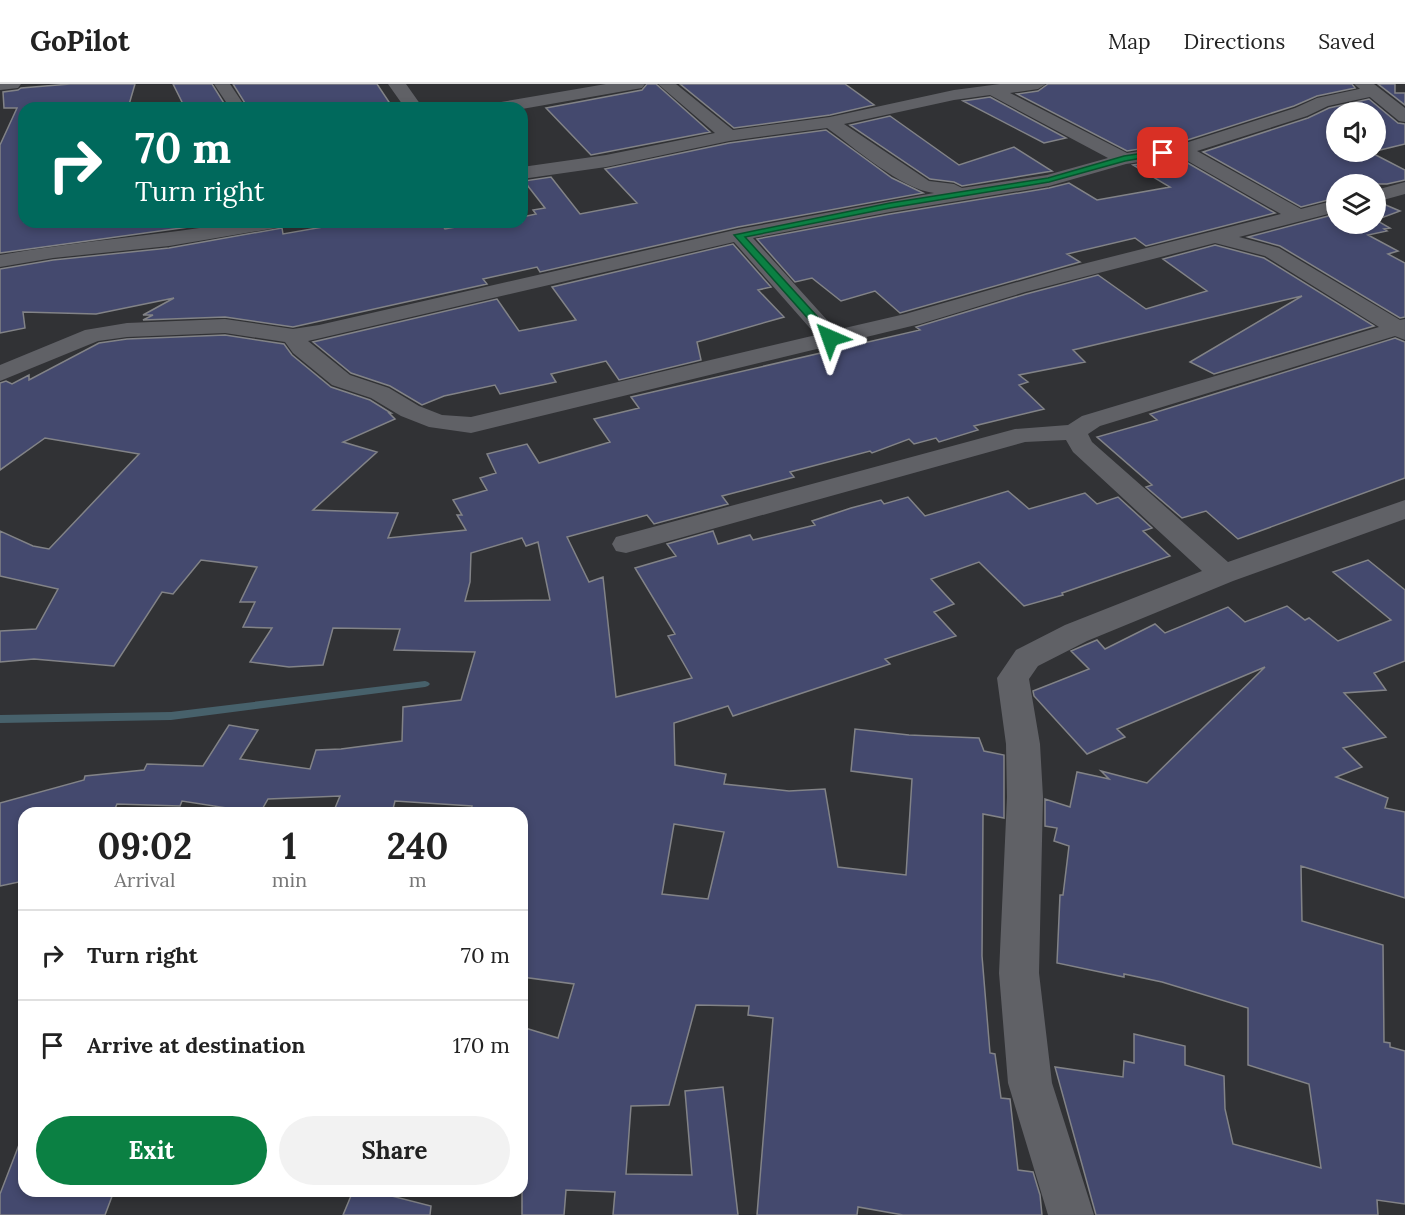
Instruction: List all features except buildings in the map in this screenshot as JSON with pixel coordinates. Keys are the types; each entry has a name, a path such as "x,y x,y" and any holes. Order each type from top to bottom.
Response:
{"street":[{"path":"0,85 12,84"},
{"path":"222,84 234,102"},
{"path":"397,84 409,102"},
{"path":"528,102 636,84"},
{"path":"666,84 729,136"},
{"path":"528,172 606,161 729,136 830,122 954,95 1038,84"},
{"path":"0,374 93,335 154,327 225,326 293,336 365,322 738,235 890,206 1049,180 1124,159 1182,150 1368,88 1405,117"},
{"path":"994,91 1124,159"},
{"path":"830,122 924,186 981,192"},
{"path":"1182,150 1299,216"},
{"path":"890,206 897,199 907,176"},
{"path":"1386,193 1405,188"},
{"path":"293,336 302,348 341,380 380,393 410,411 438,422 471,424 912,319 959,304 1326,209"},
{"path":"1266,225 1265,244 1272,252"},
{"path":"0,261 111,237 169,240 240,228"},
{"path":"738,235 830,338"},
{"path":"1216,237 1272,252 1402,329"},
{"path":"626,544 1024,434 1074,432 1091,421 1402,329"},
{"path":"1074,432 1082,446 1223,574"},
{"path":"1071,1215 1030,1083 1019,972 1025,797 1023,744 1013,678 1026,658 1076,633 1223,574 1405,509"}],"waterway":[{"path":"0,719 171,716 425,684"}],"route":[{"path":"830,338 738,235 890,206 1049,180 1124,159 1163,153"}]}
